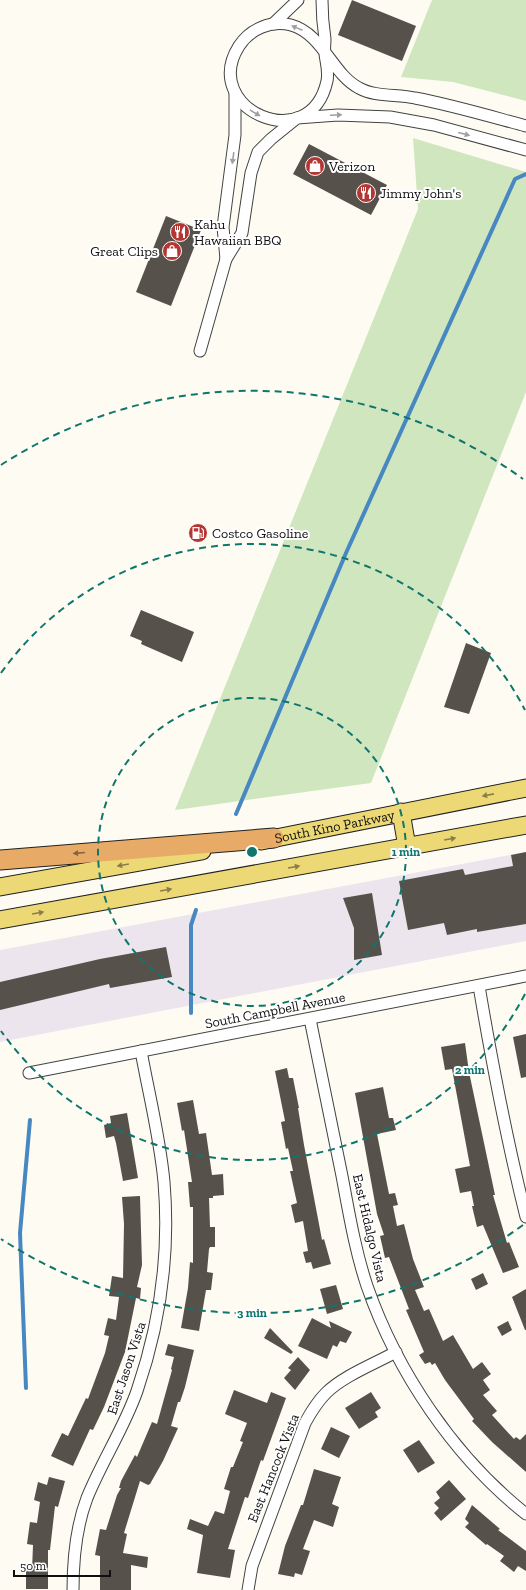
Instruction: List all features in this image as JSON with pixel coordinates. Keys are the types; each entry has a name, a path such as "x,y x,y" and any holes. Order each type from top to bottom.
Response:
{"highway":[{"path":"0,860 274,838"}],"main road":[{"name":"South Kino Parkway","path":"0,887 274,838 526,788"},
{"path":"401,812 407,847"},
{"path":"0,920 526,825"}],"street":[{"path":"273,24 298,0"},
{"path":"322,0 324,54 351,82 363,90 445,104 526,126"},
{"path":"200,351 226,260 242,233 251,173 258,152 271,139 297,118 309,112 318,103 328,79 328,66 324,54 317,42 308,32 291,25 273,24 264,26 248,35 236,51 231,71 235,92 236,134 223,226 226,260"},
{"path":"235,92 240,101 256,115 276,121 338,115 390,117 434,125 526,150"},
{"name":"South Campbell Avenue","path":"29,1073 526,976"},
{"path":"479,986 512,1162 526,1217"},
{"name":"East Hidalgo Vista","path":"310,1019 356,1247 367,1286 396,1352 423,1400 450,1437 493,1484 526,1514"},
{"name":"East Jason Vista","path":"73,1590 73,1565 80,1520 93,1486 125,1420 136,1392 154,1333 160,1302 166,1232 164,1181 141,1051"},
{"name":"East Hancock Vista","path":"248,1590 252,1566 261,1539 305,1423 314,1408 326,1393 338,1383 396,1352"}],"shaded area":[{"path":"526,852 526,941 0,1042 0,950"}],"green space":[{"path":"432,0 526,0 526,101 453,82 401,77"},
{"path":"413,138 526,172 526,392 371,783 175,810 418,209"}],"building":[{"path":"352,0 416,26 402,61 338,35"},
{"path":"309,144 387,185 371,215 293,174"},
{"path":"166,216 201,230 171,306 136,292"},
{"path":"141,610 194,632 182,662 141,644 142,641 130,636"},
{"path":"466,643 491,653 469,714 444,707"},
{"path":"526,852 526,924 477,932 477,929 447,935 444,923 408,930 399,881 463,869 465,875 513,866 511,855"},
{"path":"372,893 382,955 354,960 354,928 343,898"},
{"path":"166,947 172,977 110,988 109,984 0,1010 0,982 100,959"},
{"path":"526,1034 526,1077 521,1078 513,1037"},
{"path":"465,1043 469,1072 495,1195 493,1195 507,1243 509,1242 519,1267 503,1273 483,1225 477,1227 472,1206 474,1206 471,1191 460,1193 455,1169 470,1166 452,1069 445,1070 441,1047"},
{"path":"287,1068 289,1078 293,1078 322,1240 324,1239 331,1264 313,1269 311,1262 306,1263 303,1252 308,1251 303,1221 295,1223 291,1205 297,1203 290,1171 293,1171 288,1148 286,1149 281,1122 285,1121 275,1071"},
{"path":"383,1087 389,1118 393,1118 396,1130 377,1134 389,1194 395,1193 398,1205 393,1206 397,1226 404,1224 413,1259 424,1287 415,1290 424,1311 429,1309 443,1341 453,1335 473,1369 482,1362 491,1374 483,1380 490,1390 483,1395 497,1411 492,1415 514,1439 516,1437 520,1440 526,1434 526,1472 492,1442 472,1421 474,1419 445,1380 435,1363 432,1365 430,1362 425,1364 419,1355 424,1352 406,1310 409,1309 389,1257 385,1258 380,1236 384,1235 377,1214 355,1093"},
{"path":"193,1100 199,1134 206,1133 212,1175 223,1174 224,1195 209,1198 210,1227 215,1227 215,1247 210,1247 209,1249 207,1272 213,1273 211,1290 206,1290 199,1331 181,1328 188,1288 190,1262 193,1263 193,1207 190,1207 188,1182 192,1182 184,1130 182,1131 177,1103"},
{"path":"127,1113 138,1178 123,1181 114,1136 106,1138 104,1125 111,1123 110,1116"},
{"path":"140,1196 142,1265 137,1287 141,1288 140,1299 136,1298 125,1352 104,1407 93,1430 90,1429 73,1466 51,1456 62,1433 68,1436 86,1398 88,1399 105,1353 109,1336 104,1335 108,1318 116,1320 119,1297 109,1296 112,1276 123,1278 124,1224 122,1197"},
{"path":"483,1273 488,1284 476,1290 471,1279"},
{"path":"336,1285 343,1309 327,1314 320,1289"},
{"path":"526,1289 526,1330 525,1330 512,1297"},
{"path":"312,1318 331,1328 329,1321 352,1332 346,1343 340,1341 337,1347 333,1345 327,1359 298,1346"},
{"path":"508,1321 512,1330 502,1336 497,1327"},
{"path":"270,1328 293,1352 291,1354 264,1338"},
{"path":"168,1344 194,1350 185,1387 180,1402 178,1402 171,1426 178,1428 163,1461 150,1484 148,1485 140,1481 124,1533 127,1534 123,1553 148,1557 147,1568 131,1565 131,1590 100,1590 100,1556 95,1555 100,1529 106,1530 117,1495 121,1488 119,1488 121,1481 135,1455 137,1457 152,1422 157,1424 172,1370 174,1357 165,1355"},
{"path":"298,1357 310,1370 295,1390 284,1378 291,1370 288,1368"},
{"path":"234,1390 267,1403 271,1392 286,1398 263,1461 261,1460 248,1498 245,1497 228,1549 235,1550 230,1578 197,1573 203,1535 187,1529 190,1519 208,1526 215,1511 224,1514 230,1491 224,1489 231,1467 233,1467 243,1442 240,1441 247,1423 225,1414"},
{"path":"371,1392 381,1408 375,1412 378,1417 359,1429 345,1408"},
{"path":"331,1427 350,1436 339,1458 321,1449"},
{"path":"419,1440 435,1463 418,1473 403,1450"},
{"path":"314,1469 341,1477 332,1504 339,1507 333,1527 314,1520 303,1549 310,1551 302,1575 295,1573 294,1577 278,1574 285,1546 301,1505 303,1505"},
{"path":"49,1477 65,1481 58,1507 55,1506 50,1550 48,1550 48,1589 26,1589 26,1570 32,1570 33,1545 27,1544 30,1522 37,1523 40,1502 34,1500 38,1482 47,1485"},
{"path":"449,1480 466,1499 441,1521 434,1513 439,1508 434,1503 440,1498 436,1492"},
{"path":"472,1505 500,1529 498,1530 526,1551 526,1571 518,1566 514,1572 500,1561 504,1556 487,1544 486,1545 465,1527 469,1523 465,1519"}],"waterway":[{"path":"236,814 346,553 515,179 526,174"},
{"path":"191,1013 191,925 196,910"},
{"path":"26,1388 20,1233 30,1120"}],"place":[{"name":"Verizon","path":"315,166"},
{"name":"Jimmy John's","path":"366,193"},
{"name":"Kahu Hawaiian BBQ","path":"180,232"},
{"name":"Great Clips","path":"172,251"},
{"name":"Costco Gasoline","path":"198,533"}]}
